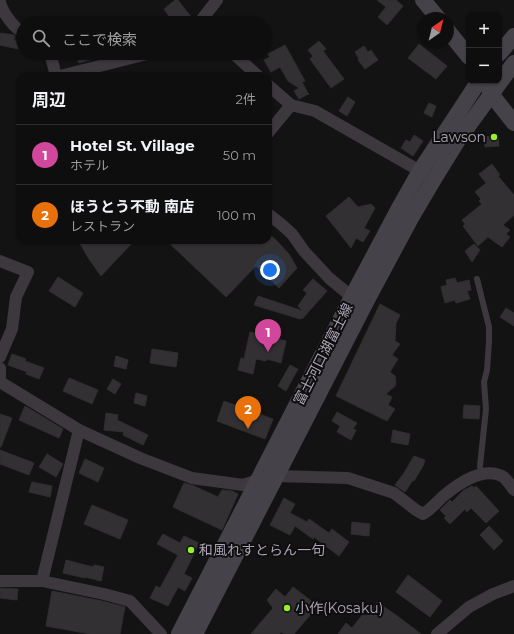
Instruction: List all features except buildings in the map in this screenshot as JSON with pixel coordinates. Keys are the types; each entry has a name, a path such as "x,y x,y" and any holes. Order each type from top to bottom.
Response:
{"main road":[{"path":"423,0 433,12"},
{"path":"502,50 514,36"},
{"path":"454,38 466,53"},
{"name":"富士河口湖富士線","path":"179,634 398,210 458,140 492,85 514,63"},
{"name":"富士河口湖富士線","path":"195,634 374,286 411,218 427,175 477,84"},
{"path":"492,85 514,107"},
{"path":"492,85 514,123"}],"street":[{"path":"204,16 217,0"},
{"path":"0,2 1,7 16,27"},
{"path":"52,60 55,72"},
{"path":"76,72 123,60"},
{"path":"241,60 254,72"},
{"path":"272,88 291,105 315,111 427,175"},
{"path":"272,128 291,105"},
{"path":"272,217 292,234 329,278 352,297"},
{"path":"0,261 28,272 16,297 12,329 0,357"},
{"path":"0,368 0,382 79,430 140,458 192,478 243,485 276,476 348,478 394,493 423,514 452,489 469,478 481,474 493,474 504,477 514,490"},
{"path":"42,581 79,430"},
{"path":"0,581 42,581 130,601 161,634"},
{"path":"437,634 469,606 493,594 514,586"}],"lane":[{"path":"477,279 489,326 487,370 484,382 486,409 480,466 481,474"}],"place":[{"name":"Lawson","path":"494,137"},
{"name":"Hotel St. Village","path":"268,352"},
{"name":"ほうとう不動 南店","path":"248,429"},
{"name":"和風れすとらん一句","path":"191,550"},
{"name":"小作(Kosaku)","path":"287,608"}]}
